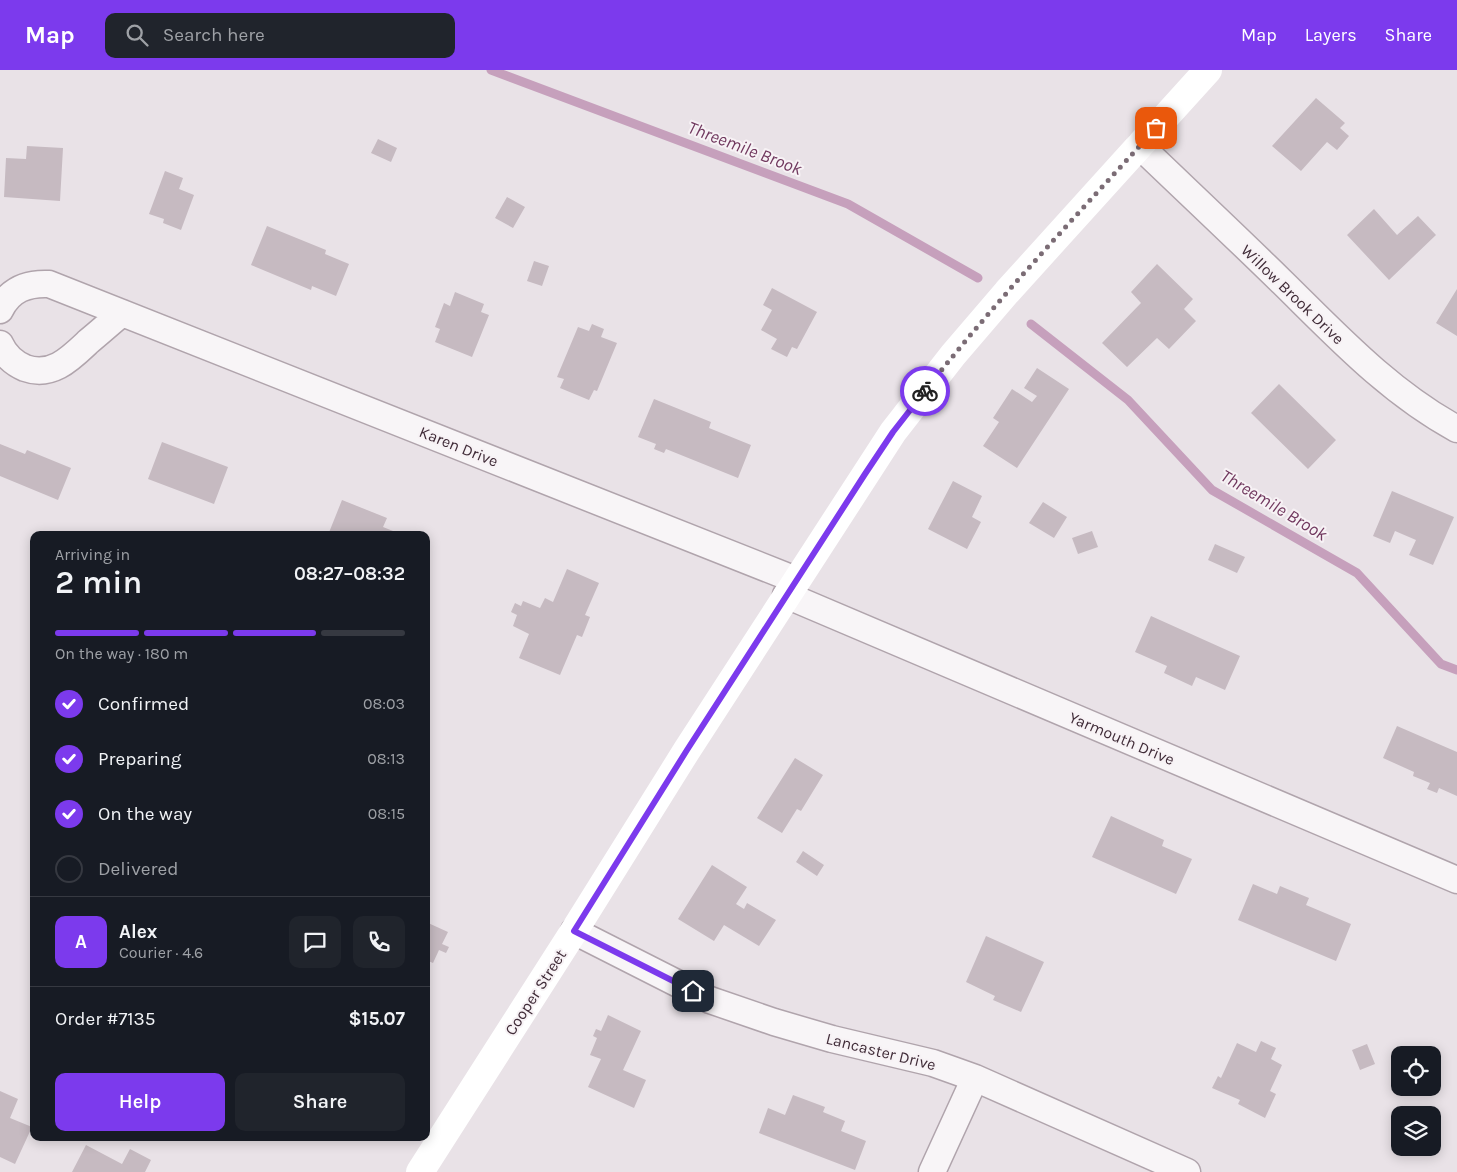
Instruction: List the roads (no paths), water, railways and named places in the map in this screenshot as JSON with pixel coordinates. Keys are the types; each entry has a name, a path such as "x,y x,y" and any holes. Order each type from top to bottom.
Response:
{"street":[{"name":"Cooper Street","path":"420,1172 687,750 893,432 947,362 1007,292 1208,70"},
{"name":"Willow Brook Drive","path":"1140,146 1348,347 1417,405 1457,429"},
{"name":"Karen Drive","path":"0,310 8,298 22,287 49,284 122,312 791,588"},
{"path":"0,344 13,362 30,370 48,370 65,363 122,312"},
{"name":"Yarmouth Drive","path":"791,588 1457,880"},
{"name":"Lancaster Drive","path":"574,931 710,1000 774,1022 832,1039 933,1063 975,1078 1187,1172"},
{"path":"932,1172 975,1078"}],"waterway":[{"name":"Threemile Brook","path":"491,70 848,204 978,278"},
{"name":"Threemile Brook","path":"1031,324 1128,400 1212,490 1357,573 1441,664 1457,670"}]}
